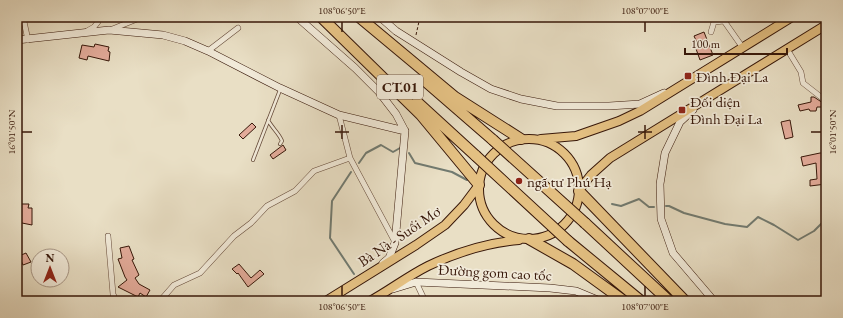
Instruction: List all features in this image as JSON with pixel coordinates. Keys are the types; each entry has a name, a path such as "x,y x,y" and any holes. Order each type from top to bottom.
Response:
{"highway":[{"path":"321,17 421,115 479,184"},
{"name":"CT.01","path":"324,17 568,241 641,301"},
{"name":"CT.01","path":"352,17 493,140 669,301"},
{"path":"359,17 455,97 521,139"},
{"path":"579,191 685,301"},
{"path":"529,239 573,264 624,301"}],"main road":[{"path":"297,17 355,68 379,92 396,114 405,131 396,243 389,258 375,270"},
{"path":"380,17 396,31 461,72 492,89 522,99 557,106 609,106 640,104 685,83"},
{"path":"529,239 512,236 498,228 487,216 480,201 479,184 483,168 492,154 505,144 521,139 576,136 640,111 792,17"},
{"path":"579,191 591,175 610,158 826,25"},
{"path":"17,40 109,30 163,35 185,41 208,51 280,88 338,115 405,131"},
{"path":"700,102 680,122 665,153 660,184 661,219 674,253 714,301"},
{"path":"370,301 428,266 463,251 499,242 545,236 559,229 571,217 578,202 579,184 576,170 567,155 554,145 538,139"},
{"name":"Bà Nà - Suối Mơ","path":"326,301 416,245 445,225 464,205 479,184"},
{"name":"Đường gom cao tốc","path":"387,291 416,282 550,288 576,291 600,301"}],"street":[{"path":"23,17 28,40"},
{"path":"81,34 94,27 98,22 96,17"},
{"path":"109,30 142,17"},
{"path":"712,17 716,21 724,22 728,26"},
{"path":"724,17 728,26 743,48"},
{"path":"711,32 714,22 716,21"},
{"path":"208,51 238,28"},
{"path":"787,49 801,72 803,83 826,101"},
{"path":"338,115 350,158 396,243"},
{"path":"160,301 174,285 200,273 234,236 251,223 266,206 295,191 314,171 350,158"},
{"path":"108,236 113,294 116,301"},
{"path":"416,282 425,301"}],"lane":[{"path":"253,160 280,88"},
{"path":"268,119 270,124 280,136 282,141 280,144"}],"path":[{"path":"414,42 420,17"}],"building":[{"path":"704,32 713,55 700,60 695,46 698,45 694,36"},
{"path":"95,44 109,47 109,61 88,56 87,60 79,58 82,45 94,47"},
{"path":"811,97 814,97 826,105 826,107 817,107 816,111 810,111 809,109 800,111 798,105 811,102"},
{"path":"790,120 793,137 785,139 781,122"},
{"path":"252,123 256,127 243,139 239,135"},
{"path":"283,145 286,150 273,159 270,155"},
{"path":"826,153 826,184 810,186 810,180 817,179 816,163 803,166 801,157"},
{"path":"20,204 29,204 28,208 32,208 32,225 17,222"},
{"path":"129,246 134,259 132,260 139,275 135,278 139,284 150,290 146,297 140,293 138,297 118,287 127,280 118,259 122,258 120,248"},
{"path":"26,253 30,262 23,265 19,256"},
{"path":"239,264 251,278 260,270 264,274 248,287 238,273 237,274 232,269"}],"waterway":[{"path":"359,163 366,153 381,145 393,152 400,148"},
{"path":"409,153 415,163 452,172 467,180"},
{"path":"351,172 332,201 330,238 354,274"},
{"path":"612,204 621,206 639,199 649,207 654,207"},
{"path":"666,206 684,213 725,224 747,227 758,217 798,240 814,231 826,219"}],"place":[{"name":"Đình Đại La","path":"688,76"},
{"name":"Đối diện Đình Đại La","path":"682,110"},
{"name":"ngã tư Phú Hạ","path":"519,181"}]}
